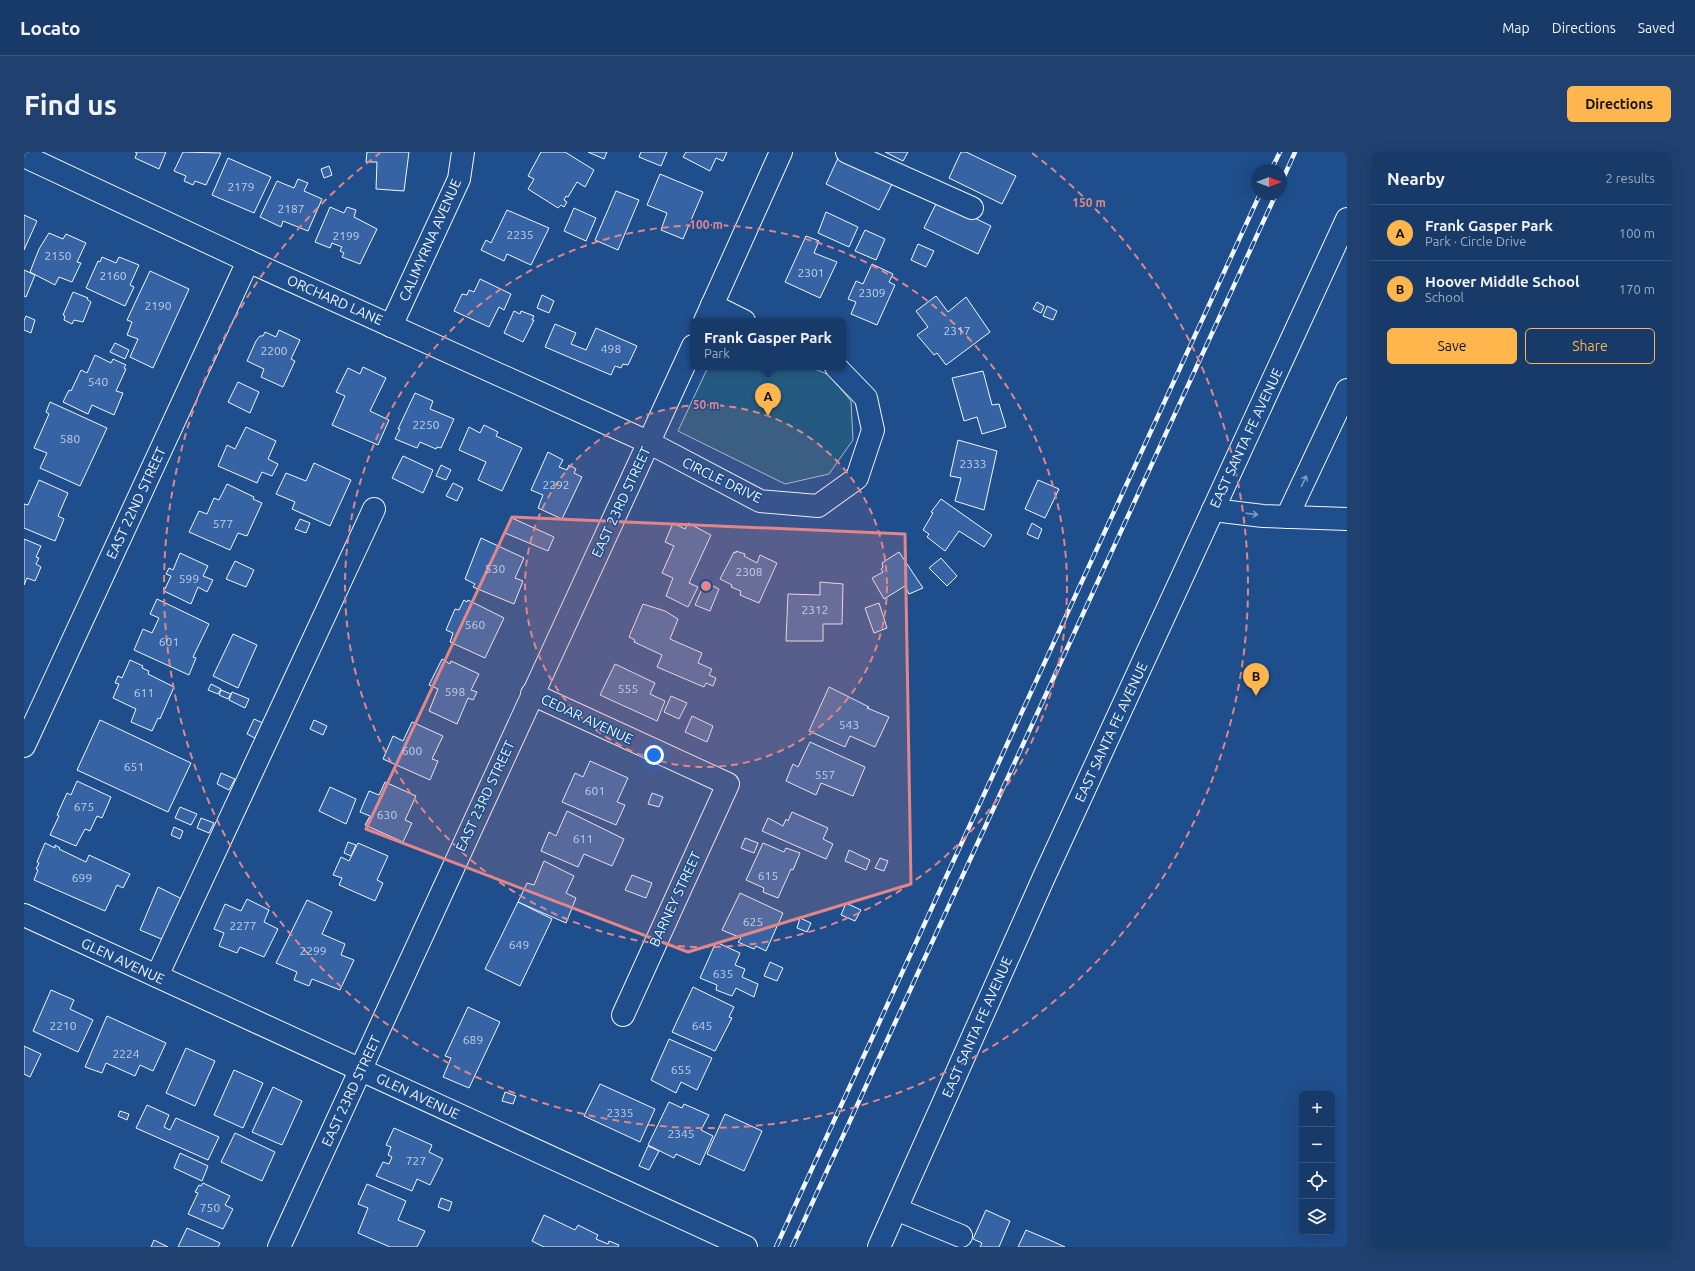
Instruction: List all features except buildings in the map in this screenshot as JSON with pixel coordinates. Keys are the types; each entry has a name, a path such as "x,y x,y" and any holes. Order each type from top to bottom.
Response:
{"street":[{"name":"CALIMYRNA AVENUE","path":"391,326 459,179 463,152"},
{"path":"730,318 708,313 781,152"},
{"path":"847,152 972,208"},
{"name":"ORCHARD LANE","path":"24,156 248,261 648,442"},
{"name":"EAST SANTA FE AVENUE","path":"879,1247 1044,877 1347,219"},
{"name":"EAST 22ND STREET","path":"24,746 248,261"},
{"name":"EAST 23RD STREET","path":"279,1247 690,352"},
{"name":"CIRCLE DRIVE","path":"648,442 760,501 818,506 857,478 873,430 866,398 839,370"},
{"path":"1287,517 1347,390"},
{"path":"157,976 374,509"},
{"path":"1213,510 1263,516 1347,519"},
{"name":"CEDAR AVENUE","path":"532,694 728,784"},
{"name":"BARNEY STREET","path":"622,1015 728,784"},
{"name":"GLEN AVENUE","path":"24,916 746,1247"},
{"path":"896,1209 961,1236"}],"highlighted area":[{"path":"512,517 905,534 911,884 688,952 366,829"}],"shaded area":[{"path":"707,370 817,370 829,375 851,401 853,440 829,474 785,484 678,431"}],"railway":[{"path":"1274,164 1280,152"},
{"path":"1287,170 1295,152"},
{"path":"776,1247 1257,200"},
{"path":"792,1247 1273,200"}],"place":[{"name":"Frank Gasper Park","path":"768,416"},
{"name":"Hoover Middle School","path":"1256,696"}]}
